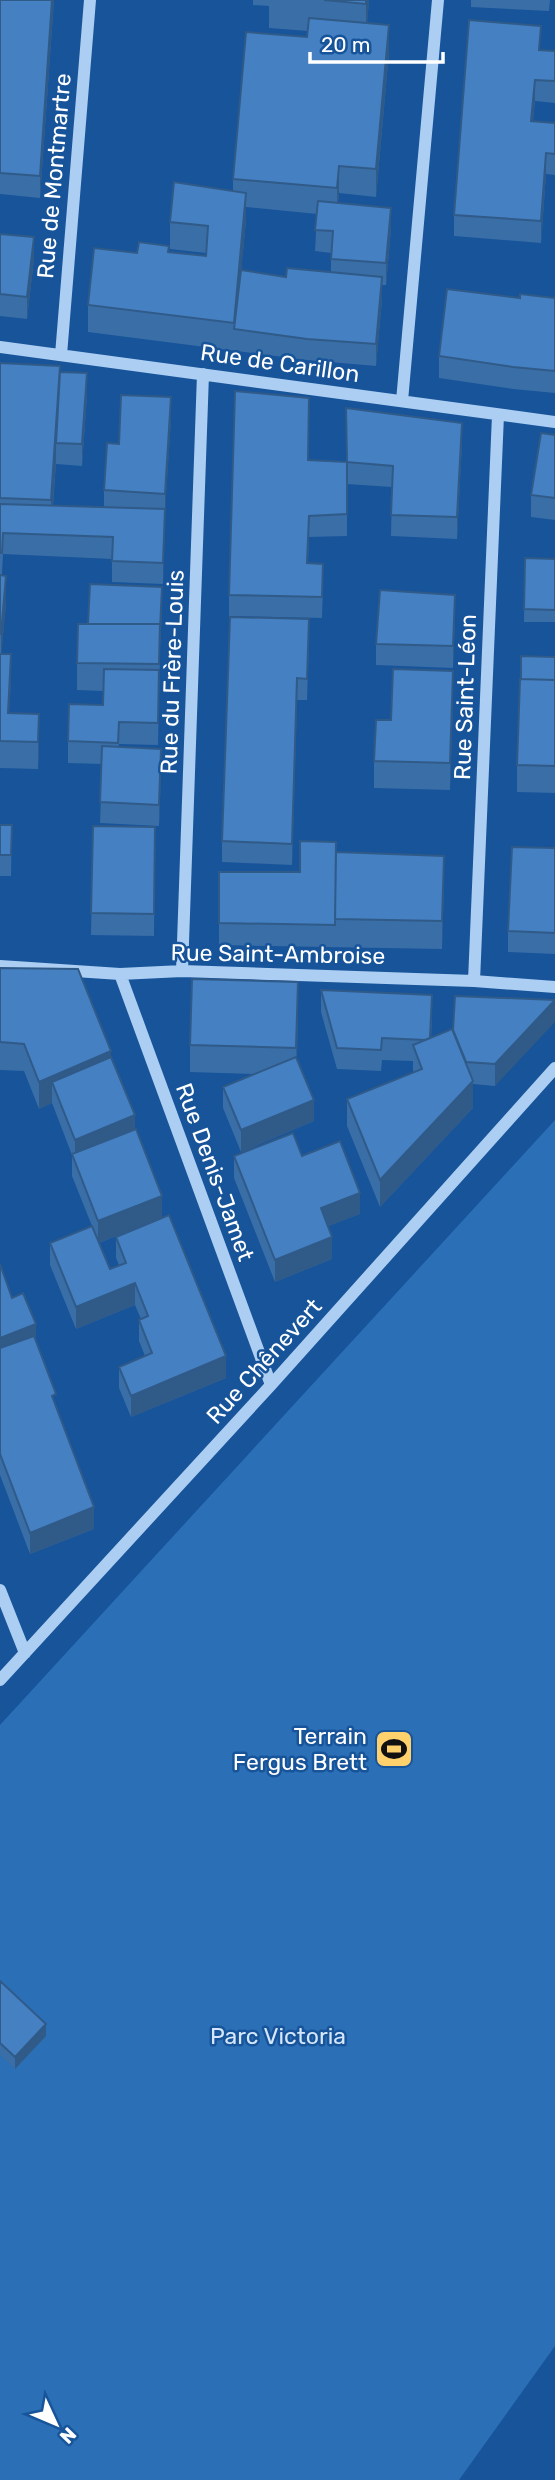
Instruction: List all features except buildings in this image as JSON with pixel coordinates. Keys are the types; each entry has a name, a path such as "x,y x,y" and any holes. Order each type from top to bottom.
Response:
{"street":[{"name":"Rue de Montmartre","path":"61,355 90,0"},
{"path":"402,401 438,0"},
{"name":"Rue de Carillon","path":"0,347 555,422"},
{"name":"Rue du Frère-Louis","path":"183,971 202,374"},
{"name":"Rue Saint-Léon","path":"474,981 498,415"},
{"name":"Rue Saint-Ambroise","path":"0,966 120,974 183,971 474,981 555,988"},
{"name":"Rue Denis-Jamet","path":"120,974 271,1385"},
{"name":"Rue Chênevert","path":"0,1680 271,1385 555,1068"},
{"path":"0,1590 25,1653"}],"green space":[{"name":"Parc Victoria","path":"555,1120 555,2346 459,2480 0,2480 0,1725"}],"place":[{"name":"Terrain Fergus Brett","path":"394,1749"}]}
